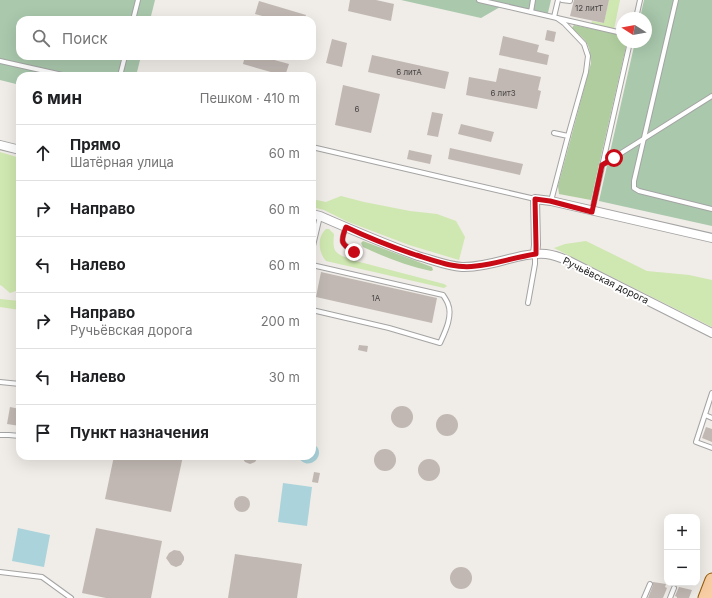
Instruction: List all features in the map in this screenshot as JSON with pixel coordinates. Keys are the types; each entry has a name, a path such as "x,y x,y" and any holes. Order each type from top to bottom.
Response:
{"main road":[{"path":"705,598 712,580"}],"street":[{"path":"0,145 16,149"},
{"path":"536,254 535,199 550,201 592,212 712,238"},
{"name":"Ручьёвская дорога","path":"316,215 394,247 451,266 476,266 536,254 547,254 559,257 712,333"}],"lane":[{"path":"134,16 138,0"},
{"path":"479,0 616,32"},
{"path":"531,12 534,0"},
{"path":"555,18 558,0"},
{"path":"562,0 570,0"},
{"path":"637,12 640,0"},
{"path":"676,0 634,181 634,188 639,191 711,208 712,203"},
{"path":"550,201 586,72 588,56 584,44 564,23 555,18"},
{"path":"592,212 629,48"},
{"path":"121,72 124,60"},
{"path":"0,61 49,72"},
{"path":"602,165 712,96"},
{"path":"554,133 568,136"},
{"path":"316,148 535,199"},
{"path":"346,227 342,236 342,241 344,246 354,252"},
{"path":"528,303 536,254"},
{"path":"316,266 443,295 448,303 449,310 444,334 440,343 389,328 316,311"},
{"path":"0,382 16,384"},
{"path":"712,393 696,442 712,448"},
{"path":"705,415 712,418"},
{"path":"0,435 16,436"},
{"path":"0,572 42,577 71,598"},
{"path":"644,598 650,584"},
{"path":"670,598 674,588"}],"green space":[{"path":"0,0 155,0 151,16 16,16 16,60 140,60 137,72 16,72 16,84 0,80"},
{"path":"401,0 551,0 547,17 500,7 481,18"},
{"path":"609,0 620,0 618,12 616,12 614,29 591,24 592,21 604,23"},
{"path":"644,0 712,0 712,226 599,201 634,48 652,48 652,12 641,12"},
{"path":"574,25 616,34 616,48 626,48 591,200 559,194 558,186 591,63 589,46 572,28"},
{"path":"0,152 16,157 16,291 10,293 0,285"},
{"path":"341,196 410,211 437,214 456,221 465,237 459,260 409,245 316,208 316,200 326,202"},
{"path":"326,229 329,229 334,234 334,249 342,256 447,286 444,288 326,261 321,253 320,240"},
{"path":"363,241 432,267 433,270 431,271 413,267 379,254 363,247 361,243"},
{"path":"586,241 647,271 689,275 712,280 712,327 554,248 565,244"},
{"path":"0,299 16,301 16,309 0,307"}],"water":[{"path":"316,446 319,452 316,460"},
{"path":"301,460 316,460 311,463"},
{"path":"283,483 312,487 307,526 278,522"},
{"path":"18,528 50,535 44,567 12,561"}],"building":[{"path":"350,0 376,0 394,4 391,21 348,11"},
{"path":"574,0 609,0 604,23 570,16"},
{"path":"259,1 306,15 262,16 255,14"},
{"path":"547,30 556,32 554,42 545,40"},
{"path":"503,36 539,45 537,52 549,55 547,65 499,55"},
{"path":"332,39 347,43 342,67 326,63"},
{"path":"372,55 449,72 445,89 368,72"},
{"path":"244,60 274,60 289,64 286,72 271,72 243,64"},
{"path":"499,68 541,77 538,90 541,91 537,109 466,95 469,77 496,82"},
{"path":"343,85 380,94 371,133 335,125"},
{"path":"432,112 443,114 438,137 427,135"},
{"path":"461,124 494,132 491,142 458,134"},
{"path":"450,148 523,164 520,175 448,159"},
{"path":"409,150 432,155 430,164 407,159"},
{"path":"321,272 437,298 432,323 316,297"},
{"path":"359,345 368,346 367,352 358,350"},
{"path":"402,406 410,409 413,417 410,425 402,428 394,425 391,417 394,409"},
{"path":"10,407 16,408 16,425 7,424"},
{"path":"447,414 455,417 458,425 455,433 447,436 439,433 436,425 439,417"},
{"path":"706,427 712,429 712,442 702,438"},
{"path":"385,449 393,452 396,460 393,468 385,471 377,468 374,460 377,452"},
{"path":"429,459 437,462 440,470 437,478 429,481 421,478 418,470 421,462"},
{"path":"113,460 182,460 171,512 105,499"},
{"path":"244,460 256,460 250,464"},
{"path":"314,472 320,473 318,483 312,482"},
{"path":"239,496 245,496 250,501 248,510 245,512 239,512 234,507 234,501"},
{"path":"96,528 162,541 151,598 106,598 82,593"},
{"path":"174,550 180,551 184,557 181,565 176,567 171,565 166,558 169,553"},
{"path":"235,554 302,564 297,598 228,598"},
{"path":"461,567 469,570 472,578 469,586 461,589 453,586 450,578 453,570"},
{"path":"653,582 664,584 664,586 667,588 663,598 648,598"},
{"path":"679,587 692,590 689,598 677,598 675,596"}],"route":[{"path":"354,252 344,246 342,241 342,236 346,227 394,247 451,266 476,266 536,254 535,199 550,201 592,212 602,165 614,158"}]}
